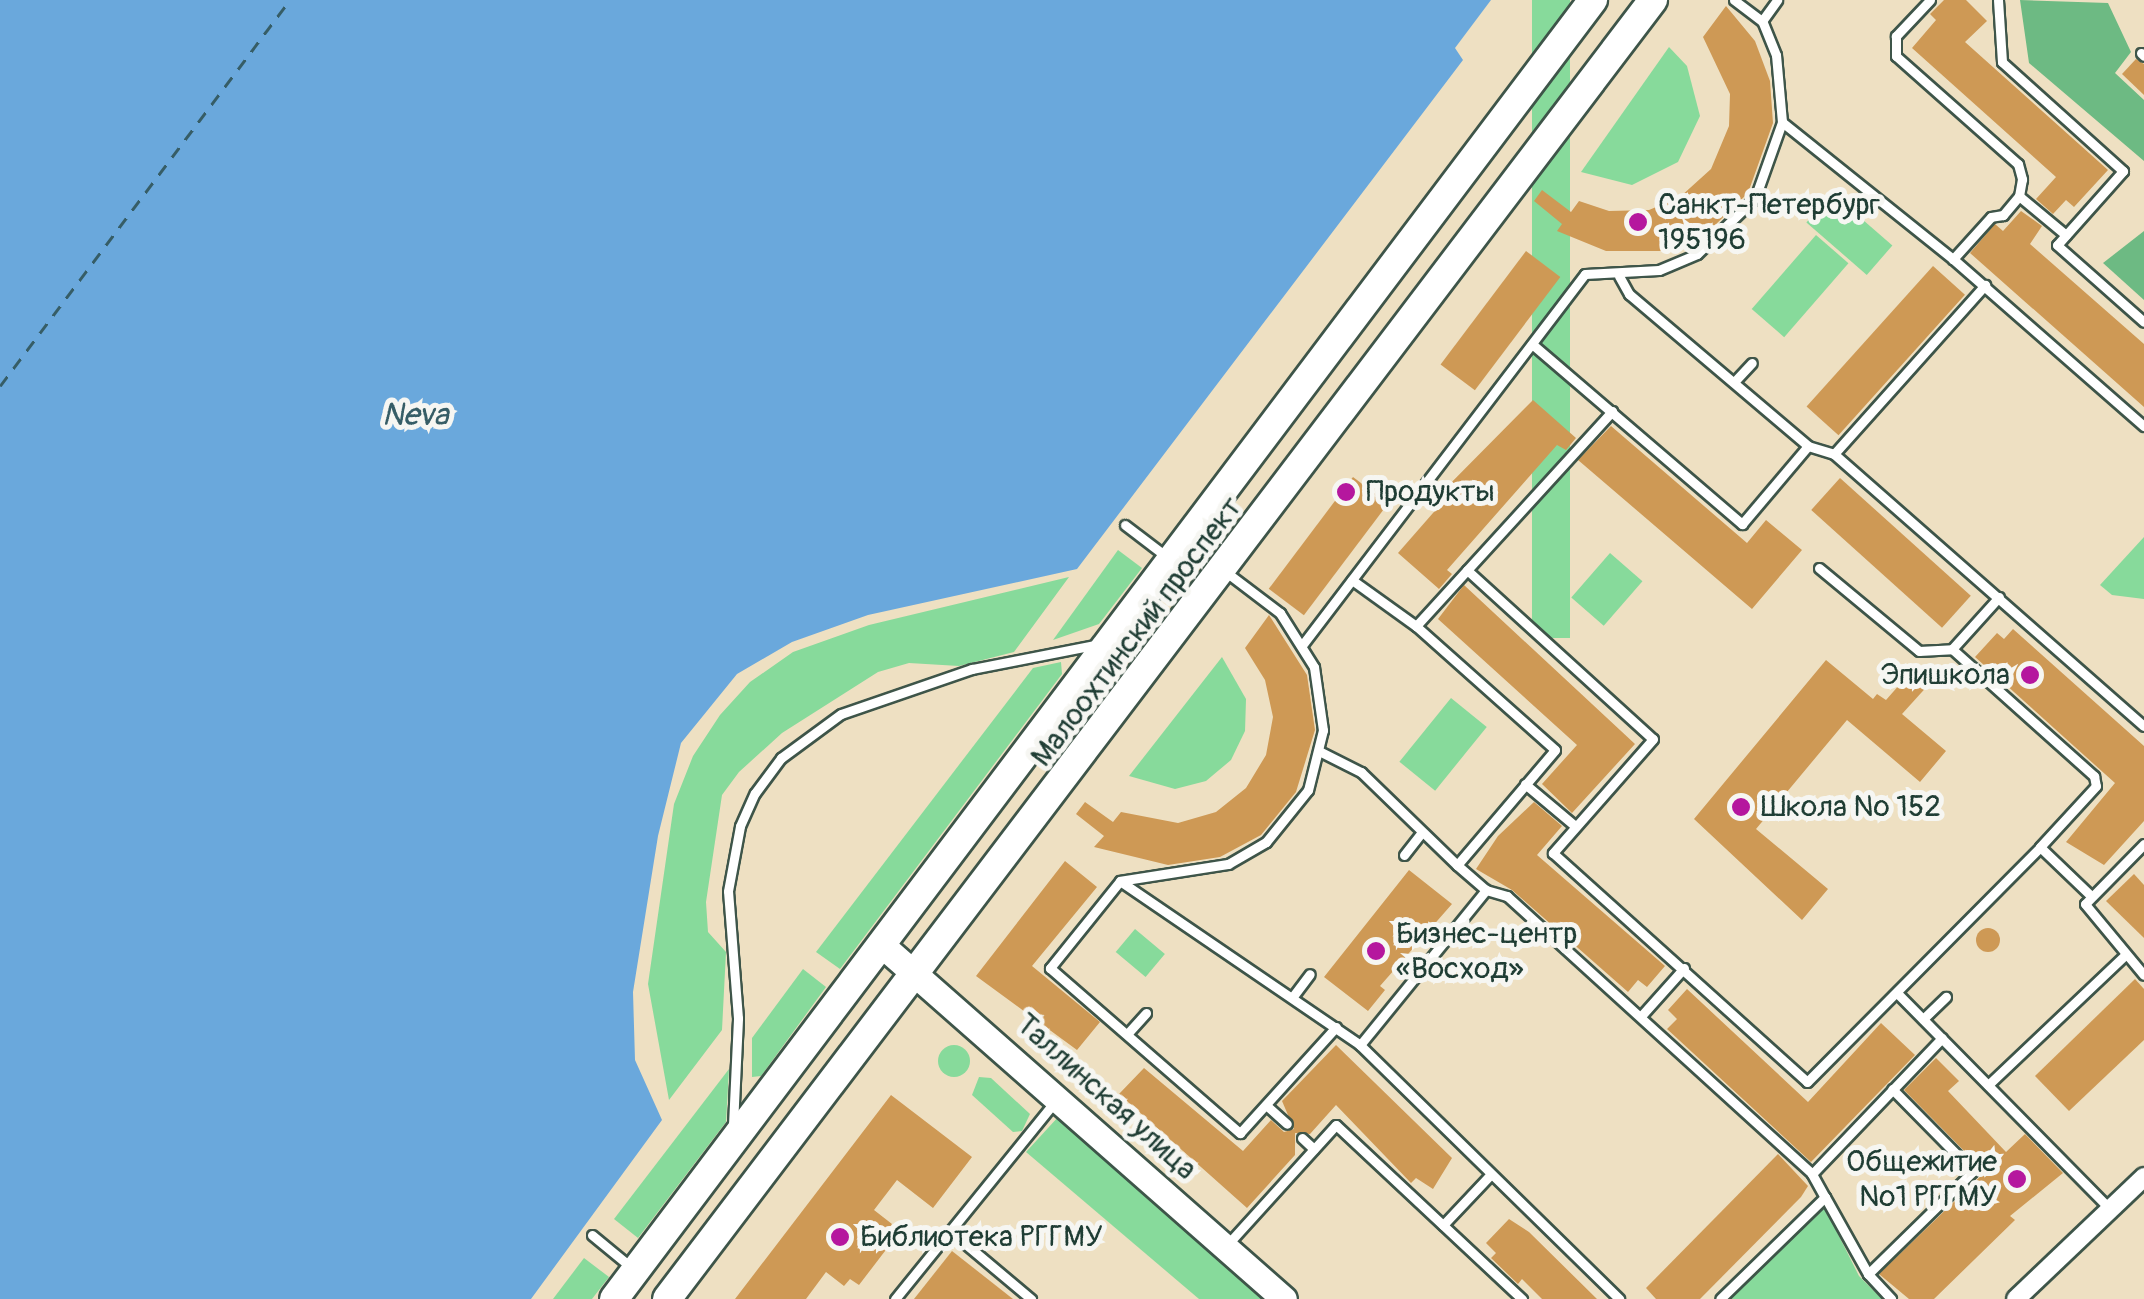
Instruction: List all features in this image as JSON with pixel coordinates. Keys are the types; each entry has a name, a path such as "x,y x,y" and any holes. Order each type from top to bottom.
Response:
{"main road":[{"name":"Малоохтинский проспект","path":"614,1299 1593,0"},
{"name":"Малоохтинский проспект","path":"676,1296 1653,0"}],"street":[{"name":"Таллинская улица","path":"883,946 1284,1299"},
{"path":"2016,1299 2144,1177"}],"lane":[{"path":"1303,644 1585,274 1619,276 1684,259 1729,229 1761,186 1782,122 1776,55 1762,20 1734,0"},
{"path":"1762,20 1778,0"},
{"path":"1930,0 1896,36 1896,56 2018,164 2019,196 1953,259"},
{"path":"1998,0 2002,62 2123,171 2057,244 2144,322"},
{"path":"1782,122 1953,259 2144,426"},
{"path":"2019,196 2066,235"},
{"path":"1619,276 1629,294 1808,446 1834,454 2144,726"},
{"path":"1834,454 1984,286"},
{"path":"1532,344 1742,524 1808,446"},
{"path":"1734,382 1752,363"},
{"path":"1416,626 1612,412"},
{"path":"1126,525 1172,560"},
{"path":"1820,568 1919,651 1952,649 1999,596"},
{"path":"1224,570 1280,613 1303,644 1324,709 1321,752 1298,807 1248,854 1206,872 1140,873 1120,882 1050,968 1240,1133 1336,1027"},
{"path":"1467,570 1653,739 1552,853 1807,1082 1867,1016 1899,996 2096,786 2094,776 1952,649"},
{"path":"1352,580 1416,626 1555,750 1457,865"},
{"path":"733,1142 738,1018 728,891 740,826 755,793 781,758 840,714 972,669 1112,642"},
{"path":"1321,752 1361,772 1486,890 1506,896 1642,1015 1812,1174 1868,1274 1891,1299"},
{"path":"1526,784 1575,826"},
{"path":"1404,855 1422,832"},
{"path":"2144,844 2090,895 2085,912 2144,975"},
{"path":"2040,847 2090,895"},
{"path":"1120,882 1172,923 1294,995 1360,1045 1619,1299"},
{"path":"1360,1045 1486,890"},
{"path":"1988,1085 2125,955"},
{"path":"1642,1015 1684,968"},
{"path":"1294,995 1310,974"},
{"path":"1899,996 2110,1209"},
{"path":"1923,1019 1946,997"},
{"path":"1128,1032 1146,1013"},
{"path":"1812,1174 1942,1038"},
{"path":"1868,1274 1973,1171 1892,1088"},
{"path":"895,1299 1058,1098"},
{"path":"1266,1106 1287,1124"},
{"path":"1225,1247 1336,1125 1522,1299"},
{"path":"1302,1138 1314,1149"},
{"path":"1443,1225 1491,1174"},
{"path":"1720,1299 1825,1196"},
{"path":"950,1231 1031,1299"},
{"path":"592,1234 636,1270"}],"green space":[{"path":"1532,0 1570,0 1570,638 1532,638"},
{"path":"2020,0 2108,3 2131,52 2115,73 2144,100 2144,161 2029,63"},
{"path":"1669,47 1687,66 1700,116 1678,162 1632,185 1581,172"},
{"path":"1832,193 1892,245 1867,275 1806,222"},
{"path":"2144,231 2144,300 2103,263"},
{"path":"1816,235 1848,263 1784,337 1752,309"},
{"path":"2144,537 2144,599 2112,595 2100,585"},
{"path":"1118,550 1142,568 1099,624 1053,640"},
{"path":"1610,553 1642,581 1604,626 1571,598"},
{"path":"1069,577 1014,652 959,666 909,663 878,672 782,733 739,772 722,795 706,902 708,932 726,952 722,1030 669,1100 648,984 674,804 693,756 720,715 750,682 793,652 869,625"},
{"path":"1222,657 1246,699 1245,731 1231,760 1206,781 1175,789 1129,776"},
{"path":"1061,662 1062,674 840,969 816,952 1033,668"},
{"path":"1451,698 1487,727 1435,791 1399,762"},
{"path":"1135,929 1165,954 1146,977 1116,952"},
{"path":"803,969 826,987 761,1076 752,1077 752,1038"},
{"path":"954,1045 966,1049 970,1061 966,1073 954,1077 942,1073 938,1061 942,1049"},
{"path":"729,1069 726,1122 638,1238 614,1219"},
{"path":"979,1077 991,1078 1030,1114 1022,1131 1013,1132 972,1095"},
{"path":"1059,1116 1263,1299 1199,1299 1026,1152"},
{"path":"1823,1204 1859,1276 1882,1299 1727,1299"},
{"path":"584,1258 609,1277 592,1299 553,1299"}],"water":[{"name":"Neva","path":"0,0 1491,0 1455,48 1463,60 1077,569 868,615 792,642 737,674 681,743 658,836 633,992 635,1060 662,1120 531,1299 0,1299"}],"building":[{"path":"1944,0 1966,0 1987,21 1965,42 2108,170 2074,207 2066,200 2053,214 2036,199 2056,177 1912,48 1936,20 1930,14"},
{"path":"1726,6 1755,41 1770,81 1773,123 1748,193 1709,231 1660,251 1606,251 1557,231 1562,224 1534,201 1542,190 1571,212 1579,201 1609,211 1649,210 1680,197 1711,169 1729,126 1730,94 1703,37"},
{"path":"2136,59 2144,64 2144,95 2122,74"},
{"path":"2021,211 2042,226 2030,244 2144,344 2144,407 1970,253 1995,224 2003,231"},
{"path":"1526,251 1560,277 1475,390 1441,364"},
{"path":"1933,266 1965,295 1838,435 1807,406"},
{"path":"1533,400 1576,438 1566,450 1557,445 1447,570 1452,574 1439,589 1398,553 1440,505 1434,500"},
{"path":"1611,426 1747,543 1766,520 1802,550 1752,609 1578,460"},
{"path":"1353,477 1388,503 1304,615 1269,589"},
{"path":"1840,478 1971,596 1942,628 1811,510"},
{"path":"1464,585 1635,744 1572,813 1542,784 1577,745 1438,619"},
{"path":"1269,615 1307,675 1315,730 1296,792 1261,835 1220,857 1168,865 1094,847 1104,836 1076,814 1085,802 1113,822 1121,812 1178,823 1216,812 1246,788 1266,755 1273,717 1265,680 1245,648"},
{"path":"2013,629 2144,746 2144,821 2104,865 2066,842 2115,783 1975,657 1997,633 2004,639"},
{"path":"1826,660 1873,699 1877,694 1886,700 1915,667 1931,682 1902,714 1946,751 1920,782 1847,720 1756,829 1828,889 1802,920 1694,819"},
{"path":"1534,802 1562,826 1537,855 1665,966 1647,987 1638,980 1628,992 1512,890 1476,869 1498,836"},
{"path":"1065,861 1097,887 1032,966 1100,1022 1077,1050 976,976"},
{"name":"Бизнес-центр «Восход»","path":"1409,870 1452,904 1380,986 1385,990 1368,1011 1324,977"},
{"path":"2134,874 2144,885 2144,938 2106,901"},
{"path":"1988,928 1997,931 1997,949 1988,952 1979,949 1976,940 1979,931"},
{"path":"2135,979 2144,989 2144,1040 2069,1111 2035,1076"},
{"path":"1687,989 1808,1102 1881,1023 1915,1055 1811,1162 1667,1029 1677,1019 1668,1010"},
{"path":"1336,1045 1452,1158 1433,1189 1416,1178 1411,1183 1336,1105 1310,1134 1295,1133 1295,1155 1247,1208 1119,1094 1144,1068 1243,1151 1271,1120 1284,1132 1294,1129 1282,1101"},
{"name":"Общежитие №1 РГГМУ","path":"1936,1058 1959,1081 1948,1091 2006,1152 2025,1134 2063,1173 2010,1216 2015,1220 1934,1299 1909,1299 1879,1274 1985,1172 1904,1090"},
{"path":"891,1095 972,1157 933,1208 897,1180 874,1210 892,1224 887,1231 895,1238 859,1285 850,1279 844,1286 826,1272 806,1299 735,1299"},
{"path":"1778,1154 1808,1186 1801,1197 1700,1299 1656,1299 1646,1288"},
{"path":"1509,1219 1529,1232 1597,1299 1542,1299 1522,1279 1518,1284 1491,1258 1496,1253 1486,1243"},
{"path":"952,1251 1013,1299 914,1299"}],"ferry route":[{"path":"0,386 290,0"}],"place":[{"name":"Санкт-Петербург 195196","path":"1638,222"},
{"name":"Продукты","path":"1346,492"},
{"name":"Эпишкола","path":"2030,675"},
{"name":"Школа № 152","path":"1741,807"},
{"name":"Бизнес-центр «Восход»","path":"1376,951"},
{"name":"Общежитие №1 РГГМУ","path":"2017,1179"},
{"name":"Библиотека РГГМУ","path":"840,1237"}]}
